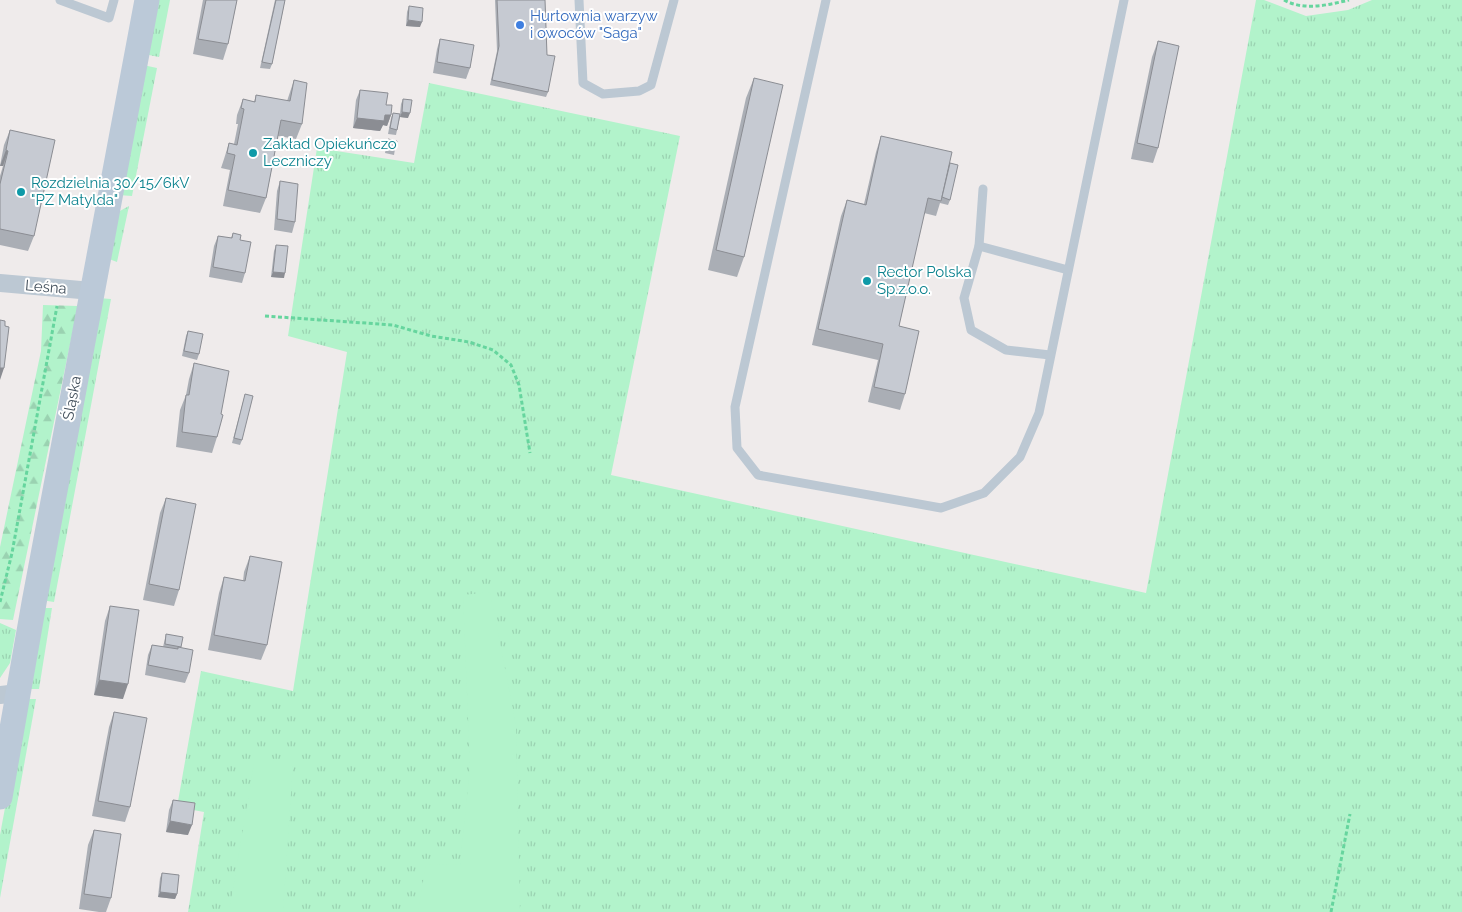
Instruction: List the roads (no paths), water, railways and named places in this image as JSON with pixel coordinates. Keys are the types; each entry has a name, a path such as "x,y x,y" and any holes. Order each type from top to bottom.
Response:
{"main road":[{"name":"Śląska","path":"0,797 9,694 92,291 146,0"}],"street":[{"name":"Leśna","path":"0,283 92,291"}],"lane":[{"path":"60,0 109,18 114,0"},
{"path":"579,0 583,83 603,94 639,91 651,85 674,0"},
{"path":"826,0 735,407 737,448 758,475 941,508 984,493 1020,456 1039,413 1124,0"},
{"path":"983,189 979,246 964,298 970,330 1006,350 1050,356"},
{"path":"979,246 1068,270"}],"place":[{"name":"Hurtownia warzyw i owoców \"Saga\"","path":"520,25"},
{"name":"Zakład Opiekuńczo Leczniczy","path":"253,153"},
{"name":"Rozdzielnia 30/15/6kV \"PZ Matylda\"","path":"21,192"},
{"name":"Rector Polska Sp.z.o.o.","path":"867,281"}]}
